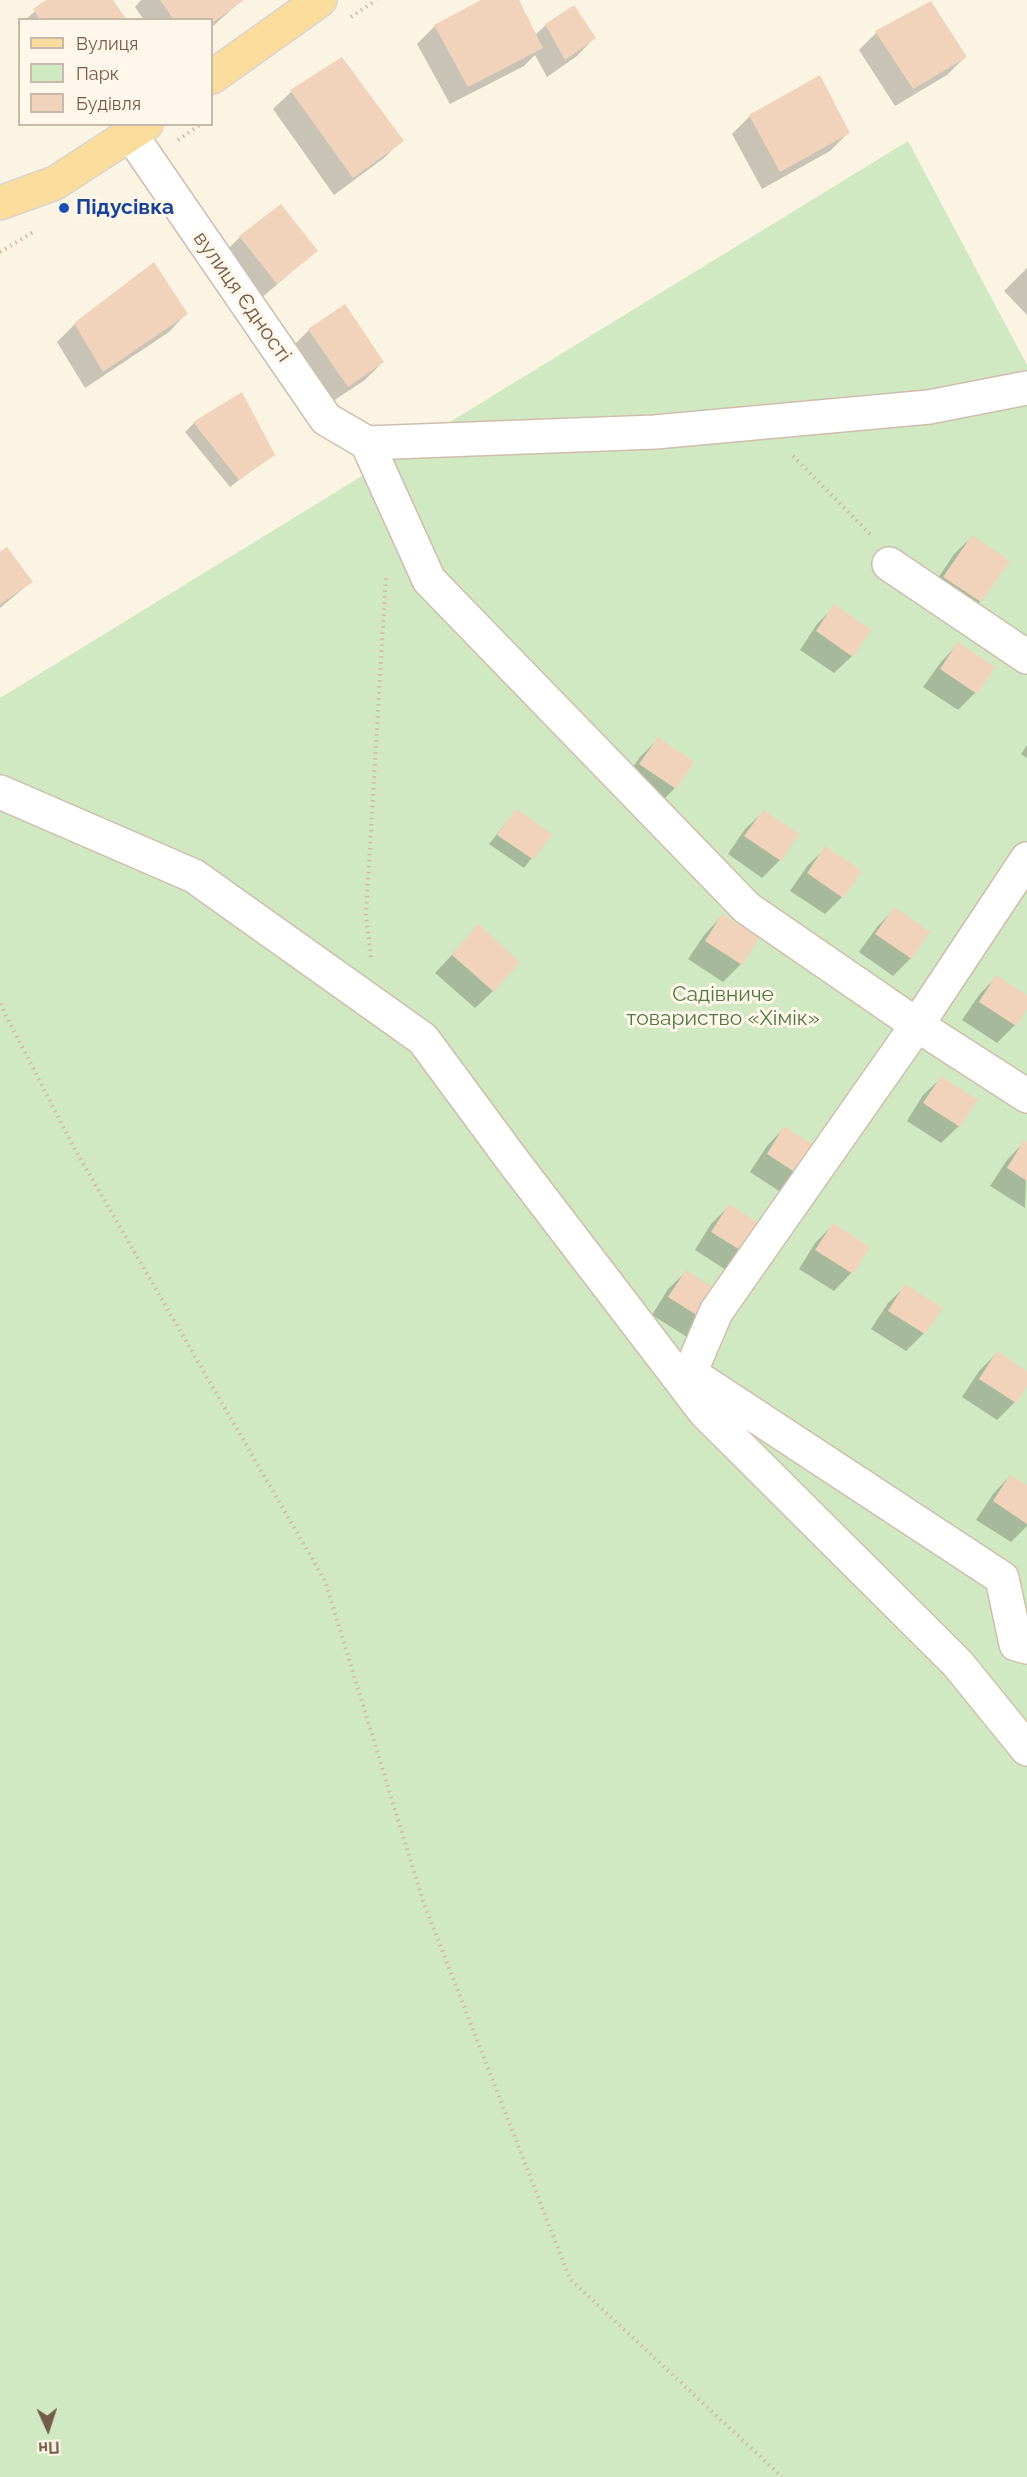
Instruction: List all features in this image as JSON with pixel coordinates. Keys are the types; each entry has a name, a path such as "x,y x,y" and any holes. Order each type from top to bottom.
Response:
{"main road":[{"path":"213,76 320,0"},
{"name":"вулиця Єдності","path":"0,203 55,183 138,130"},
{"path":"0,221 55,183"}],"street":[{"name":"вулиця Єдності","path":"138,130 326,419 367,443"},
{"path":"1027,388 929,407 655,432 367,443 429,580 747,908 917,1025 1027,1096"},
{"path":"890,564 1027,657"},
{"path":"0,792 194,876 423,1038 513,1161 705,1412 958,1664 1027,1749"},
{"path":"1027,859 917,1025 716,1312 690,1373 1002,1578 1016,1644 1027,1647"}],"path":[{"path":"766,422 792,454 863,525 886,554 890,564"},
{"path":"376,1005 366,915 387,566"},
{"path":"0,1004 73,1146 325,1581 423,1901 570,2279 782,2477"}],"green space":[{"name":"Садівниче товариство «Хімік»","path":"908,141 1027,365 1027,2477 0,2477 0,698"}],"building":[{"path":"46,0 113,0 126,18 39,18 33,9"},
{"path":"160,0 244,0 213,22 213,18 173,18"},
{"path":"481,0 519,0 543,48 468,87 434,25"},
{"path":"931,1 967,57 913,89 875,31"},
{"path":"574,5 596,38 565,60 545,24"},
{"path":"342,57 404,141 353,178 290,90"},
{"path":"820,75 850,133 780,172 749,115"},
{"path":"281,204 318,251 277,284 239,236"},
{"path":"154,262 188,314 103,372 74,323"},
{"path":"345,304 384,362 348,387 308,329"},
{"path":"242,392 275,455 239,480 193,422"},
{"path":"972,535 1010,561 981,602 943,577"},
{"path":"7,547 33,582 0,604 0,552"},
{"path":"834,604 871,630 853,657 816,631"},
{"path":"958,642 995,667 977,694 940,669"},
{"path":"658,737 694,762 676,789 639,764"},
{"path":"516,809 552,834 534,860 497,835"},
{"path":"763,810 799,834 781,861 744,836"},
{"path":"825,846 862,871 843,898 807,873"},
{"path":"894,907 930,932 912,959 875,934"},
{"path":"722,914 759,938 742,965 705,941"},
{"path":"478,924 520,962 494,992 452,955"},
{"path":"996,975 1027,995 1027,1009 1016,1026 979,1002"},
{"path":"941,1076 978,1100 960,1127 923,1103"},
{"path":"784,1126 821,1150 804,1178 767,1154"},
{"path":"1024,1140 1027,1142 1027,1181 1007,1168"},
{"path":"729,1204 766,1228 748,1255 711,1232"},
{"path":"833,1223 870,1247 853,1274 815,1250"},
{"path":"686,1270 723,1294 706,1321 668,1297"},
{"path":"905,1284 943,1308 925,1334 888,1311"},
{"path":"997,1351 1027,1371 1027,1386 1016,1403 979,1379"},
{"path":"1010,1475 1027,1485 1027,1524 993,1501"}],"place":[{"name":"Підусівка","path":"64,208"}]}
